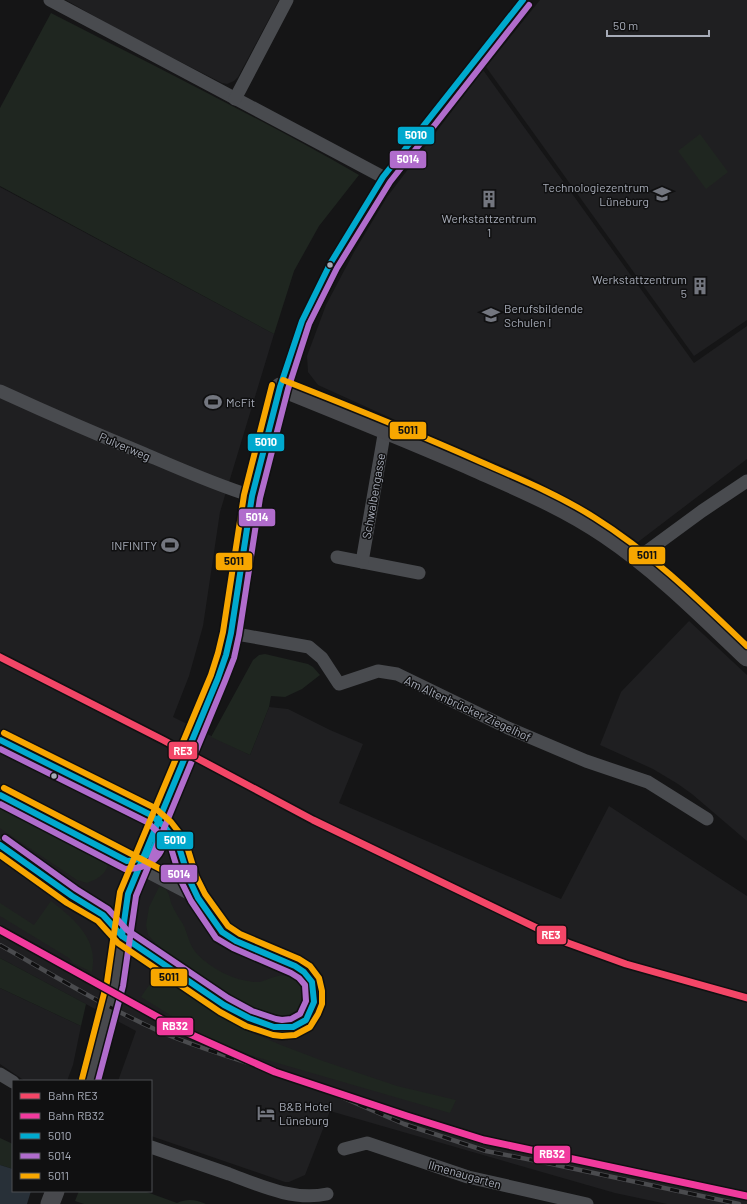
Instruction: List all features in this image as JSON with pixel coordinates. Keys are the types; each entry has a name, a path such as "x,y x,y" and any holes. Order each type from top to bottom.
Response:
{"main road":[{"path":"280,387 384,429 528,491 559,507 605,534 638,558 664,579 747,657"},
{"path":"196,729 218,678 226,655 231,633 252,496"},
{"path":"90,1080 115,984 128,894 167,798"},
{"path":"50,1204 55,1192"}],"street":[{"path":"50,0 383,177"},
{"path":"235,99 287,0"},
{"name":"Pulverweg","path":"0,391 43,411 160,460 230,489 252,496"},
{"name":"Schwalbengasse","path":"362,562 384,429"},
{"path":"638,558 702,511 747,481"},
{"path":"337,557 418,573"},
{"name":"Am Altenbrücker Ziegelhof","path":"231,633 309,647 322,658 339,684 378,671 397,674 508,728 586,761 648,782 708,819"},
{"path":"0,795 198,898 217,926 227,937 294,966 304,972 312,982 314,992 314,1002 311,1011 306,1020 293,1027 282,1028 263,1024 224,1005 122,936 103,916 0,845"},
{"path":"0,1074 12,1081"},
{"name":"Ilmenaugarten","path":"344,1148 367,1143 468,1177 587,1204"},
{"path":"152,1147 292,1195 319,1196 327,1194"}],"shaded area":[{"path":"66,0 279,0 238,77 234,81 227,84 222,83 122,32"},
{"name":"Technologiezentrum Lüneburg","path":"540,0 747,0 747,320 694,356 486,67"},
{"path":"51,13 244,112 359,175 319,226 294,271 274,334 0,186 0,108"},
{"name":"Berufsbildende Schulen I","path":"483,70 694,363 747,326 747,459 638,542 606,520 531,478 404,424 318,385 308,372 307,356 326,305 354,252 387,197"},
{"path":"700,134 728,172 706,189 678,151"},
{"path":"0,187 274,334 220,512 203,626 189,676 173,717 250,755 269,707 288,709 330,730 363,744 339,803 561,899 609,806 747,896 747,1204 667,1204 615,1193 330,1111 305,1175 289,1182 285,1182 152,1136 152,1080 118,1080 136,1031 0,958"},
{"path":"689,621 747,675 747,841 692,794 678,784 653,769 600,745 621,692"},
{"path":"265,654 308,664 320,675 302,689 285,697 271,696 269,707 250,755 211,737 253,660 259,655"},
{"path":"0,809 108,865 107,868 100,876 87,883 77,880 0,828"},
{"path":"159,887 165,888 168,893 172,905 183,924 192,947 197,954 216,969 238,979 259,982 282,975 294,979 300,985 302,995 302,1001 296,1011 281,1018 265,1016 240,1004 163,951 148,935 146,925 149,907"},
{"path":"51,901 68,915 83,931 92,950 92,972 73,963 69,958 0,916 0,903 34,925"},
{"path":"0,958 86,1004 81,1026 0,988"},
{"path":"155,978 166,979 194,994 252,1033 281,1045 397,1086 456,1100 450,1113 250,1055 212,1041 141,997"},
{"path":"0,988 81,1026 73,1065 67,1080 24,1080 0,1064"},
{"path":"0,1138 12,1144 12,1169 0,1165"},
{"path":"0,1165 12,1169 12,1192 31,1192 27,1204 0,1204"},
{"path":"79,1192 147,1192 177,1203 185,1200 192,1200 206,1204 84,1204 75,1201"}],"tunnel":[{"path":"167,798 196,729"}],"railway":[{"path":"0,945 99,1001 161,1032 275,1072"},
{"path":"309,1083 404,1124 486,1151 739,1204"}],"rail line":[{"name":"RE3","path":"0,657 163,740 313,820 568,943 626,964 747,998"},
{"name":"RB32","path":"0,930 181,1030 275,1072 484,1140 747,1196"}],"transit line":[{"name":"5010","path":"122,936 128,894 218,678 226,655 231,633 252,496 280,387 302,321 330,264 383,177 523,0"},
{"name":"5014","path":"98,1080 123,986 136,896 234,658 239,635 260,498 288,389 309,324 337,268 390,182 529,5"},
{"name":"5011","path":"283,380 457,451 539,488 595,518 636,546 693,595 747,646"},
{"name":"5011","path":"82,1079 107,982 120,892 211,675 218,653 223,632 244,495 272,385"},
{"name":"5011","path":"0,855 67,903 98,921 118,943 220,1012 246,1026 273,1035 295,1035 310,1027 318,1014 322,1004 322,991 319,978 310,966 299,959 240,934 228,926 205,894 196,876 185,840 171,822 155,808 4,733"},
{"name":"5010","path":"0,740 151,815 165,827 178,844 189,879 198,898 222,932 236,941 295,966 304,972 312,982 314,1002 306,1020 293,1027 274,1027 249,1018 224,1005 122,936 103,915 72,896 0,845"},
{"name":"5014","path":"0,749 147,822 159,833 171,848 181,881 191,901 216,938 233,948 291,973 299,978 305,985 306,1001 300,1014 291,1019 276,1019 252,1011 228,998 127,930 108,909 76,889 5,838"},
{"name":"5011","path":"4,788 174,876"},
{"name":"5010","path":"0,795 127,861 140,859 149,854 155,845 157,832"},
{"name":"5014","path":"0,804 125,869 141,867 154,860 159,855 162,848 165,832"}],"place":[{"name":"Technologiezentrum Lüneburg","path":"662,194"},
{"name":"Werkstattzentrum 1","path":"489,199"},
{"name":"Werkstattzentrum 5","path":"700,286"},
{"name":"Berufsbildende Schulen I","path":"491,315"},
{"name":"McFit","path":"213,402"},
{"name":"INFINITY","path":"170,545"},
{"name":"B&B Hotel Lüneburg","path":"266,1113"}]}
